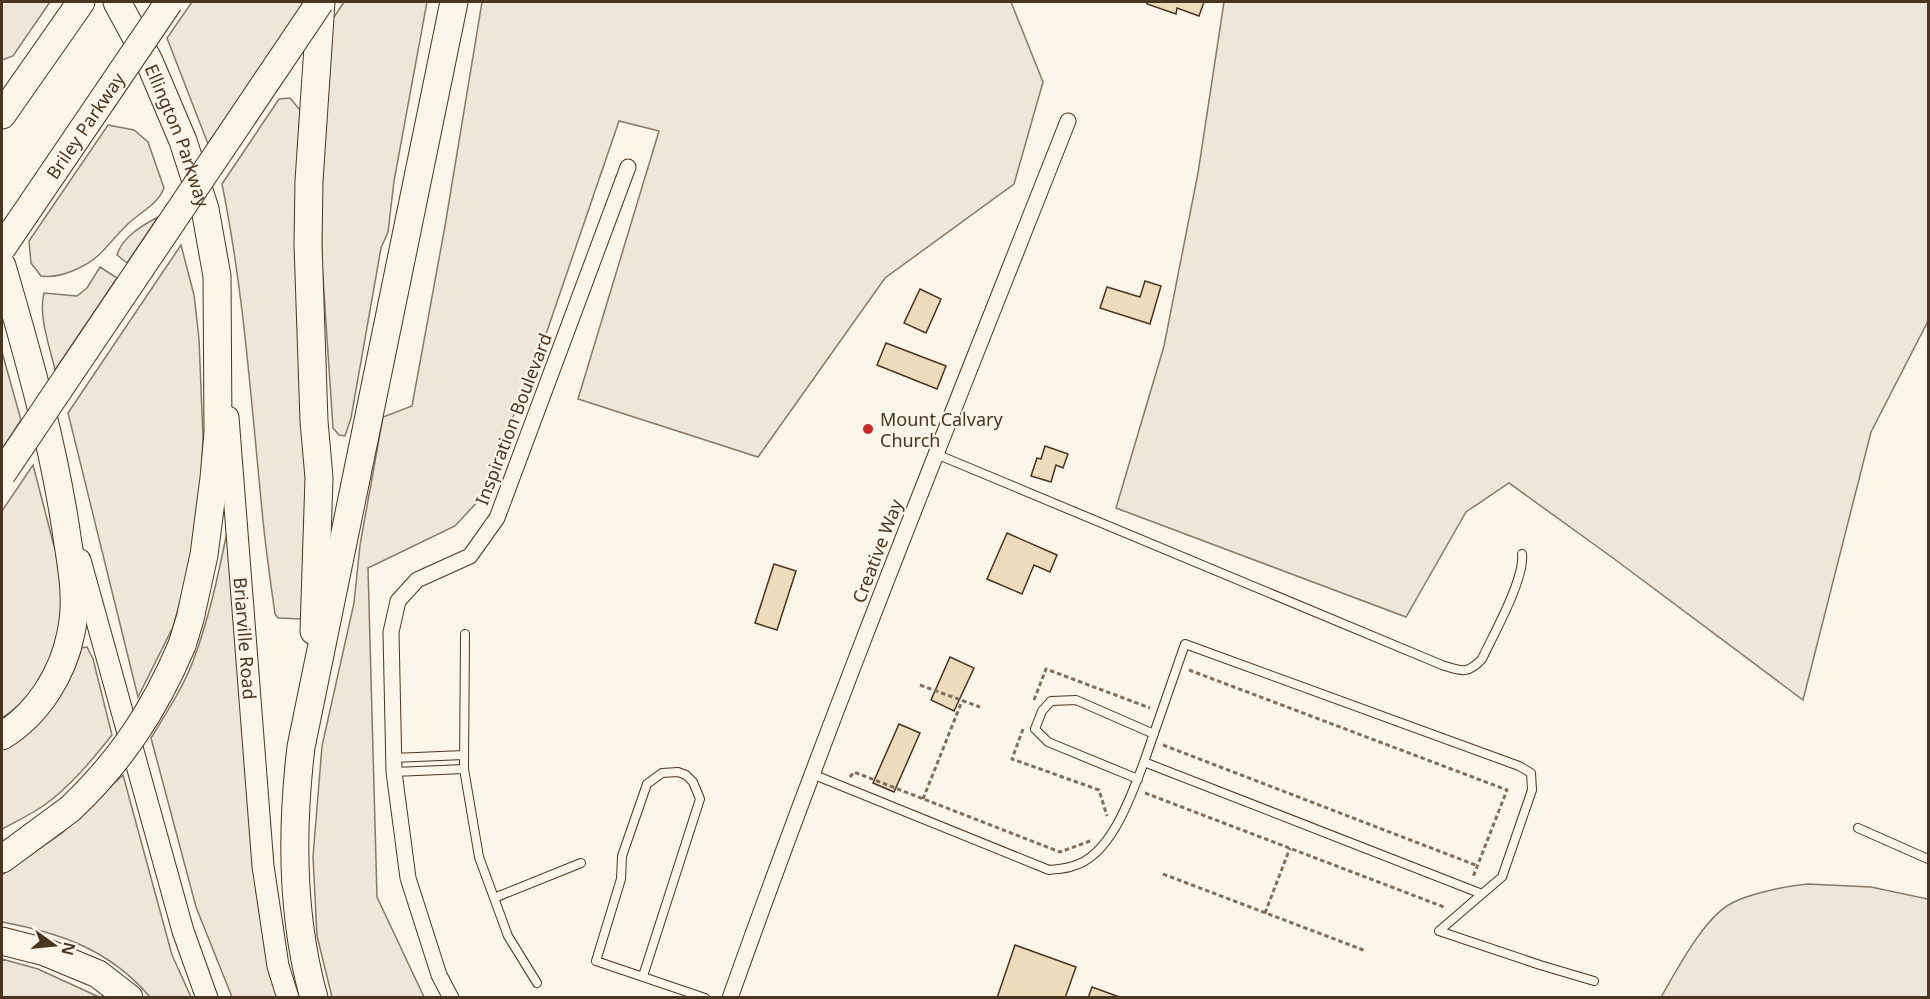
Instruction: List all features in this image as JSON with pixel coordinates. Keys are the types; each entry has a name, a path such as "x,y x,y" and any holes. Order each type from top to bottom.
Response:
{"highway":[{"path":"2,115 81,2"},
{"name":"Ellington Parkway","path":"2,859 70,808 93,787 138,730 160,694 182,645 204,555 218,433 217,276 205,209 183,141 149,61 117,2"},
{"name":"Briley Parkway","path":"2,248 169,2"},
{"path":"2,474 321,2"},
{"path":"313,698 319,478 314,421 308,244 309,181 321,2"},
{"path":"314,998 299,934 295,881 294,832 301,747 313,698 454,2"},
{"path":"2,266 60,490 74,586 72,632 63,665 52,684 28,714 2,736"},
{"path":"2,941 45,952 98,974 129,998"}],"main road":[{"name":"Briarville Road","path":"217,276 264,866 278,966 288,998"},
{"path":"60,490 183,931 207,998"}],"street":[{"name":"Creative Way","path":"730,998 812,774 1068,121"},
{"name":"Inspiration Boulevard","path":"452,998 439,975 408,878 394,765 391,632 398,601 417,580 470,556 497,518 628,166"}],"lane":[{"path":"936,454 1460,670 1466,671 1482,659 1519,579 1523,561 1522,554"},
{"path":"465,634 464,769 479,857 508,936 537,983"},
{"path":"812,774 1049,870 1074,866 1095,855 1125,813 1185,644 1519,766 1531,773 1532,790 1502,877 1439,931 1594,981"},
{"path":"1138,779 1048,742 1035,729 1042,711 1051,701 1076,700 1154,734"},
{"path":"394,765 464,755"},
{"path":"1144,762 1482,894"},
{"path":"394,765 464,769"},
{"path":"643,976 700,799 693,782 686,775 678,772 662,773 647,784 622,856 621,879 596,961 705,998"},
{"path":"1858,828 1929,859"},
{"path":"494,898 581,862"}],"path":[{"path":"1031,709 1046,669 1150,708"},
{"path":"1189,670 1507,790 1472,882"},
{"path":"920,685 980,707"},
{"path":"923,799 962,701"},
{"path":"1023,729 1012,759 1099,790 1108,815 1102,824"},
{"path":"1161,744 1478,866"},
{"path":"847,781 854,772 1060,852 1091,841"},
{"path":"1146,785 1143,792 1444,907"},
{"path":"1264,913 1290,848"},
{"path":"1163,874 1366,951"}],"shaded area":[{"path":"2,2 50,2 13,56 2,60"},
{"path":"192,2 304,2 208,144 167,38"},
{"path":"344,2 427,2 394,181 388,232 381,248 351,418 345,436 339,435 333,428 322,263 321,201 332,20"},
{"path":"482,2 1011,2 1043,82 1014,184 885,278 758,457 578,399 659,131 619,121 545,337 480,499 455,526 368,568 377,897 424,997 332,997 317,936 313,857 322,746 354,603 360,545 383,417 412,406"},
{"path":"1224,2 1928,2 1928,321 1871,432 1803,700 1509,483 1466,512 1406,617 1116,508 1164,346 1198,173"},
{"path":"290,98 300,110 297,180 310,473 301,619 278,618 275,614 236,265 222,184 279,99"},
{"path":"108,125 134,130 148,142 164,188 154,203 129,223 94,259 64,274 41,276 31,263 29,241"},
{"path":"158,217 127,263 117,255 128,237"},
{"path":"181,245 194,295 199,339 203,437 201,482 189,570 173,627 138,697 68,413"},
{"path":"100,267 117,278 55,370 42,312 44,293 77,296 87,288"},
{"path":"2,352 21,420 2,449"},
{"path":"33,465 62,573 64,598 62,619 53,657 44,674 19,705 2,718 2,511"},
{"path":"227,532 282,997 232,997 196,907 151,738 179,691 199,645 217,581"},
{"path":"87,647 93,659 112,735 80,773 53,799 2,829 2,748 30,729 52,706 69,679 81,648"},
{"path":"123,775 172,955 191,997 150,997 118,967 83,946 24,926 2,922 2,875 62,833"},
{"path":"1808,884 1871,887 1928,899 1928,997 1661,997 1701,932 1722,910 1749,896"},
{"path":"2,959 38,969 99,997 2,997"}],"building":[{"path":"1147,2 1204,2 1199,16 1177,8 1176,14 1147,4"},
{"path":"1145,281 1161,286 1150,324 1100,308 1107,287 1140,297"},
{"path":"920,289 941,299 926,333 904,323"},
{"path":"886,343 946,366 937,389 877,365"},
{"path":"1045,446 1068,454 1063,468 1056,465 1051,482 1031,476 1037,458 1041,459"},
{"path":"1007,533 1057,555 1050,572 1034,565 1022,594 987,579"},
{"path":"774,564 796,571 777,630 755,623"},
{"path":"950,657 974,668 954,711 931,700"},
{"path":"899,724 920,733 894,792 873,783"},
{"path":"1015,945 1076,967 1065,998 997,998"},
{"path":"1092,987 1122,998 1088,998"}],"place":[{"name":"Mount Calvary Church","path":"868,429"}]}
